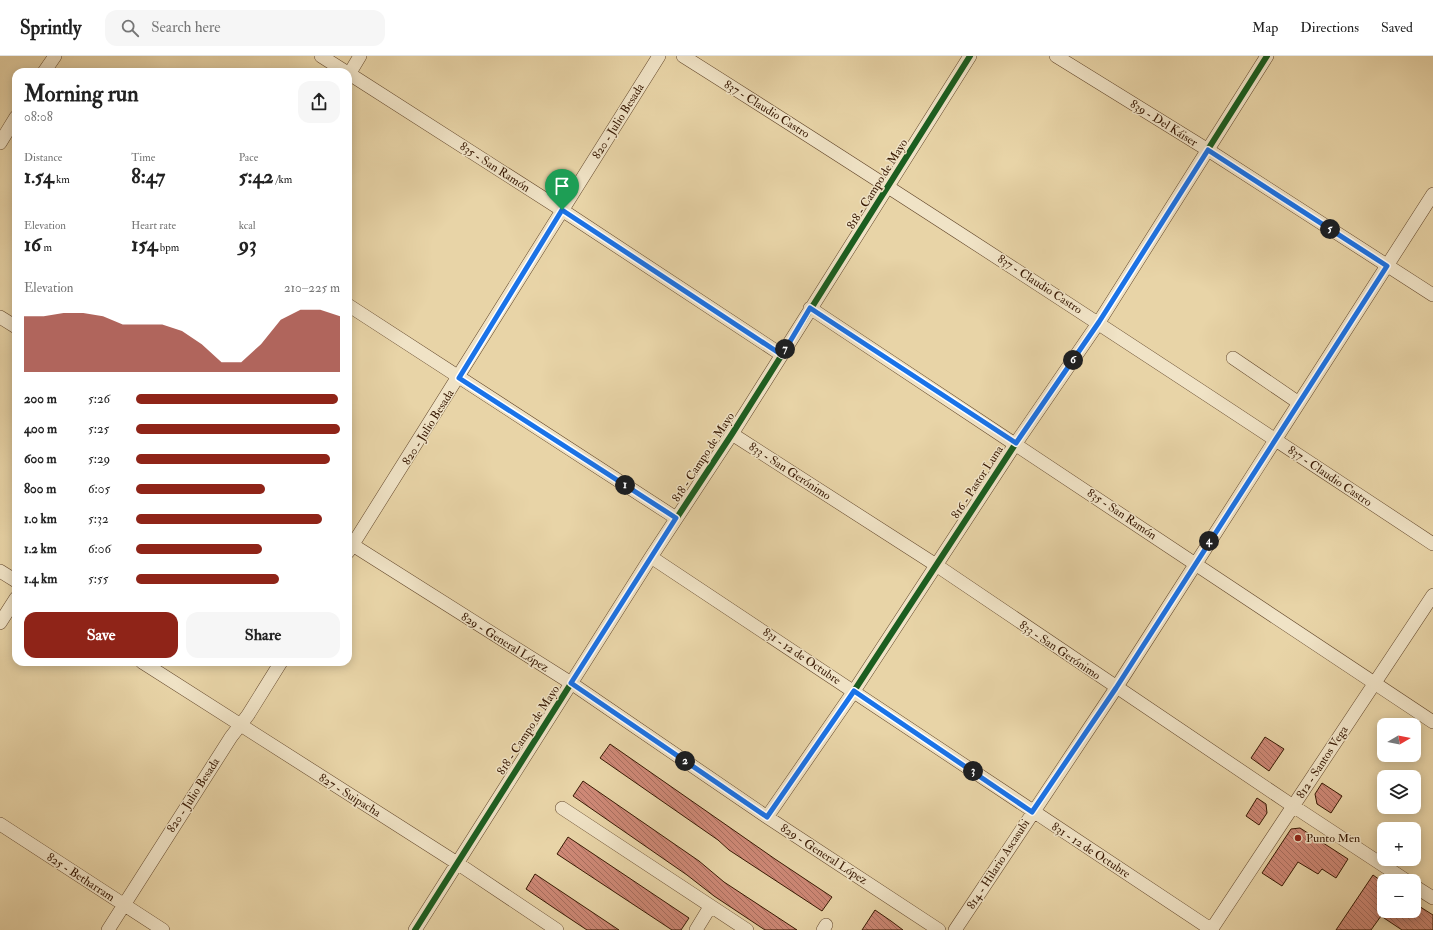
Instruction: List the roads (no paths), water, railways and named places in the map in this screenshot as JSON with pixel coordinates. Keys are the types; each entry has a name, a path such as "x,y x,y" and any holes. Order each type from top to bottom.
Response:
{"street":[{"path":"46,68 54,56"},
{"name":"835 - San Ramón","path":"321,56 339,68"},
{"path":"352,68 360,56"},
{"name":"820 - Julio Besada","path":"352,542 459,378 659,56"},
{"name":"837 - Claudio Castro","path":"683,56 889,186 1099,322 1433,544"},
{"name":"818 - Campo de Mayo","path":"415,930 651,557 732,434 970,56"},
{"name":"839 - Del Káiser","path":"1056,56 1208,150 1433,295"},
{"name":"816 - Pastor Luna","path":"767,817 854,691 1016,443 1099,322 1267,56"},
{"name":"835 - San Ramón","path":"352,77 562,210 782,355"},
{"path":"0,143 12,124"},
{"name":"814 - Hilario Ascasubi","path":"954,930 1116,688 1433,194"},
{"path":"352,308 676,518"},
{"name":"835 - San Ramón","path":"810,308 1016,443 1433,722"},
{"path":"0,317 12,324"},
{"path":"1233,358 1299,403"},
{"name":"833 - San Gerónimo","path":"732,434 936,566 1116,688 1396,874"},
{"name":"829 - General López","path":"352,549 571,683 767,817 939,930"},
{"name":"831 - 12 de Octubre","path":"651,557 1211,930"},
{"path":"0,571 12,578"},
{"name":"812 - Santos Vega","path":"1211,930 1433,595"},
{"path":"0,623 12,604"},
{"name":"827 - Suipacha","path":"148,666 457,863 557,930"},
{"name":"820 - Julio Besada","path":"108,930 231,737 278,666"},
{"path":"562,808 747,930"},
{"name":"825 - Betharram","path":"0,824 163,930"},
{"path":"1421,890 1433,898"},
{"path":"696,930 710,907"}],"place":[{"name":"Punto Men","path":"1298,838"}]}
